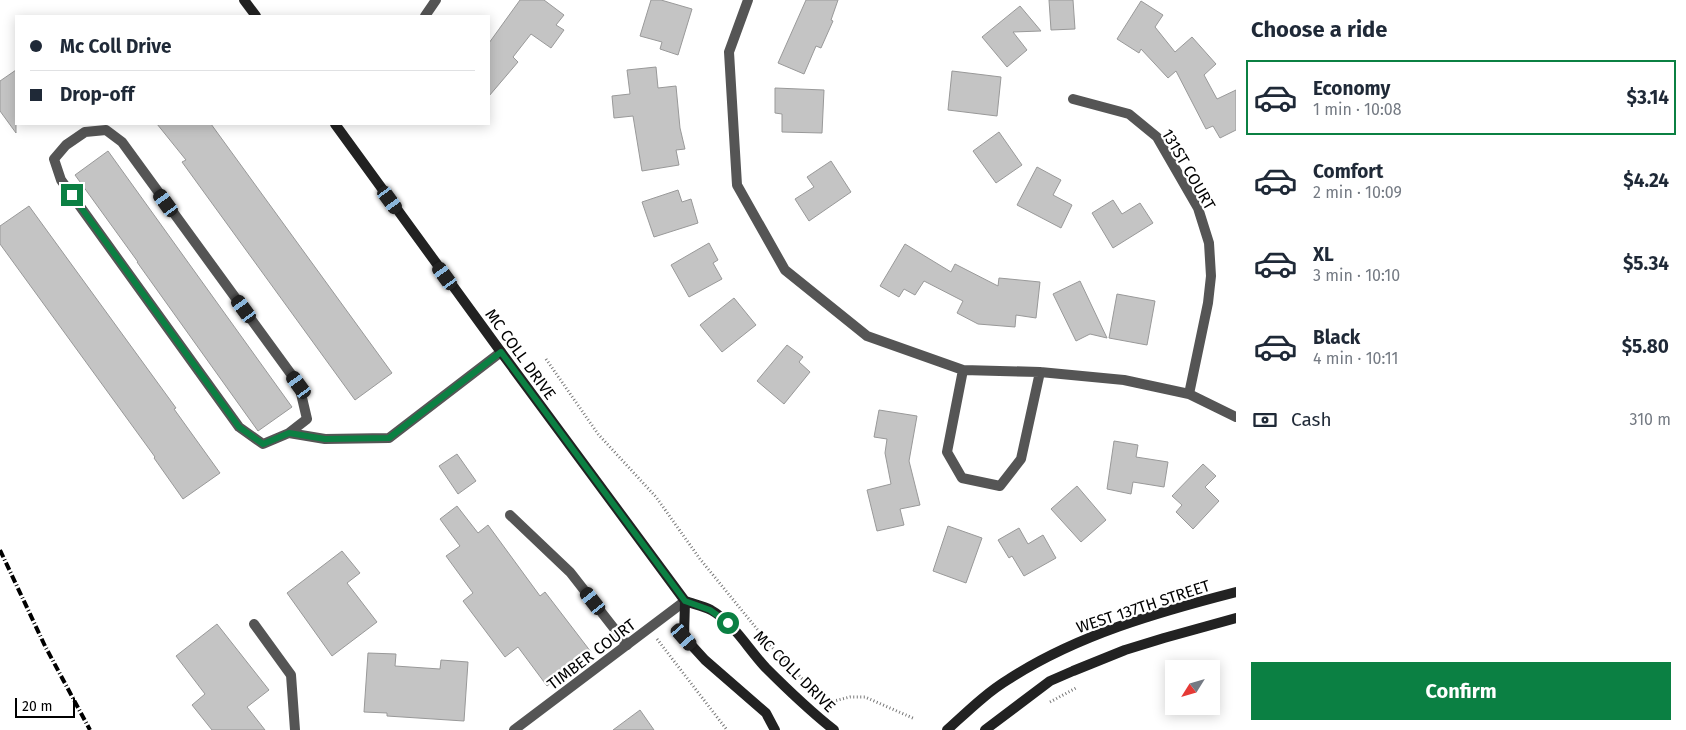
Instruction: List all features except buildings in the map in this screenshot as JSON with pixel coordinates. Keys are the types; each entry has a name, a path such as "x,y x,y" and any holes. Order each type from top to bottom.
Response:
{"main road":[{"path":"244,0 255,15"},
{"name":"MC COLL DRIVE","path":"336,125 685,601 710,610 728,623 787,689 834,730"},
{"name":"WEST 137TH STREET","path":"947,730 1008,679 1060,650 1124,625 1236,592"},
{"path":"685,601 684,637 705,660 766,713 775,730"},
{"path":"985,730 1050,682 1073,671 1156,640 1236,618"}],"street":[{"path":"427,15 436,0"},
{"path":"748,0 729,52 737,185 785,270 867,336 964,370 1040,372 1124,380 1189,394 1236,417"},
{"name":"131ST COURT","path":"1073,99 1129,114 1156,137 1198,208 1209,243 1211,276 1208,303 1189,394"},
{"path":"289,433 307,419 299,385 122,142 106,130 85,132 66,145 54,159 61,180 239,427 263,444 289,433 325,439 389,438 501,352"},
{"path":"964,370 947,452 962,478 1000,486 1020,459 1040,372"},
{"path":"510,516 570,572 627,645"},
{"name":"TIMBER COURT","path":"521,728 685,601"},
{"path":"254,624 291,675 295,730"}],"path":[{"path":"546,359 598,434 656,496 700,559 770,645 813,690"},
{"path":"649,628 727,730"},
{"path":"1046,704 1080,686"},
{"path":"820,697 826,704 850,697 865,697 915,719"}],"railway":[{"path":"0,550 45,646 90,730"}],"route":[{"path":"72,195 239,427 263,444 289,433 325,439 389,438 501,352 685,601 710,610 728,623"}]}
